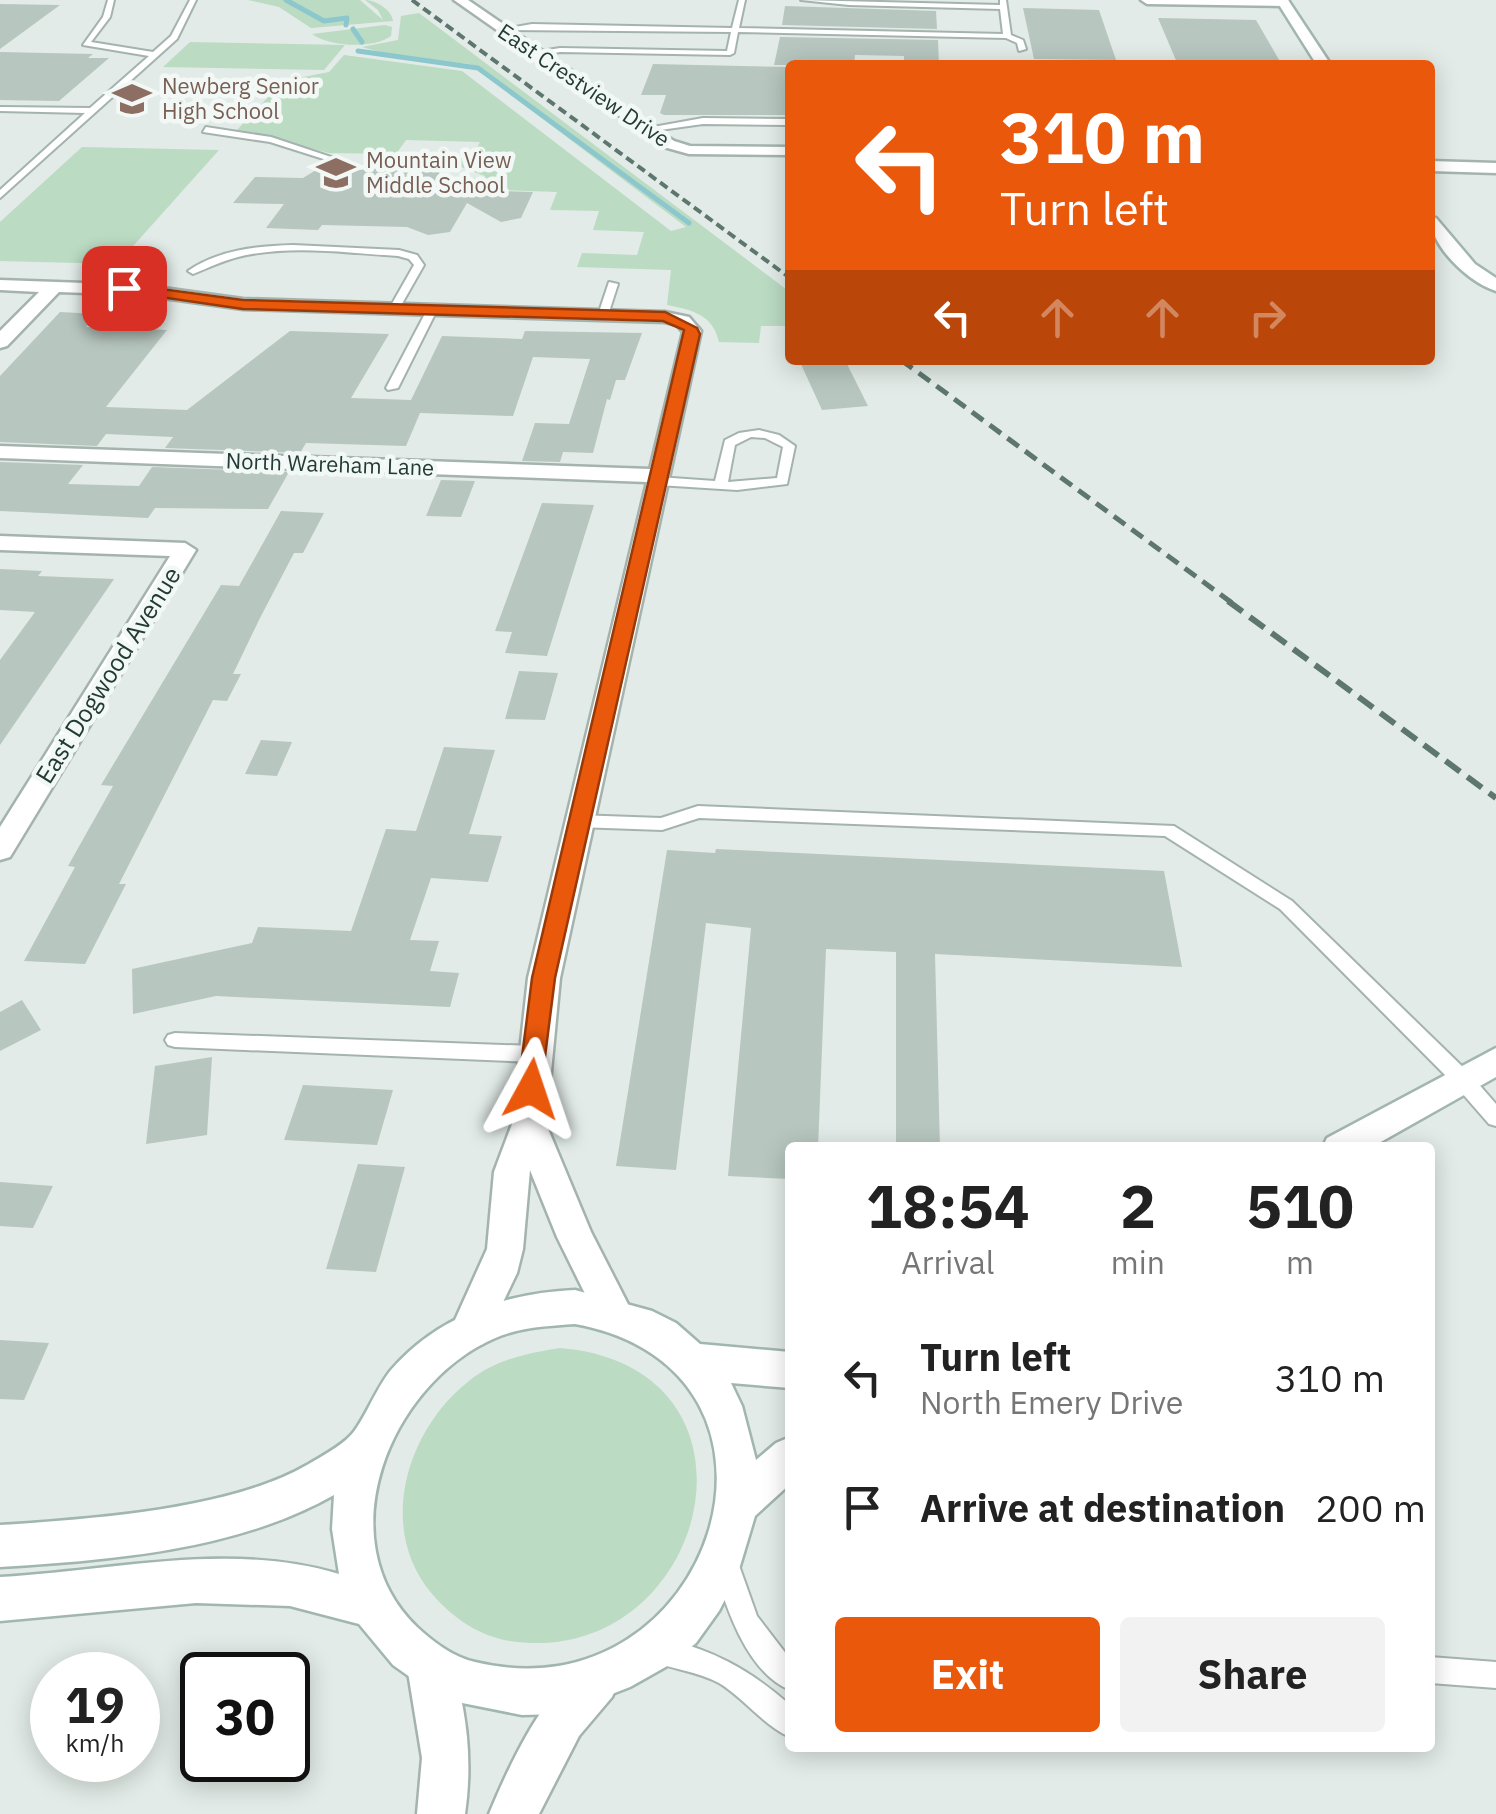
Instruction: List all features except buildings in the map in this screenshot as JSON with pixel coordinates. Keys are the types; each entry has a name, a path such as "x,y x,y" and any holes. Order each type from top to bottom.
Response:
{"street":[{"path":"462,2 486,0"},
{"path":"1147,0 1282,1 1321,60"},
{"name":"East Crestview Drive","path":"462,2 678,148 713,155 785,151"},
{"path":"1435,166 1496,168"},
{"path":"1435,227 1469,268 1496,286"},
{"path":"0,285 142,290 232,304 665,316 682,321 692,334 577,821 544,978 533,1054 529,1124 512,1172 502,1261 469,1331"},
{"path":"0,342 54,286"},
{"name":"North Wareham Lane","path":"0,452 659,478"},
{"name":"East Dogwood Avenue","path":"0,543 185,550 0,850"},
{"path":"1350,1142 1496,1061"},
{"path":"529,1124 575,1238 614,1314"},
{"path":"575,1307 614,1314 646,1326 694,1362 723,1406 736,1444 738,1503 724,1558 700,1601 653,1650 596,1681 541,1694 475,1686 430,1666 406,1649 374,1607 355,1555 353,1498 364,1450 381,1416 408,1379 445,1346 469,1331 504,1316 542,1308 575,1307"},
{"path":"694,1362 785,1370"},
{"path":"0,1546 144,1533 266,1502 311,1486 364,1450"},
{"path":"738,1503 785,1461"},
{"path":"0,1599 200,1581 266,1581 335,1594 374,1607"},
{"path":"430,1666 446,1733 442,1814"},
{"path":"513,1814 563,1720 596,1681"}],"lane":[{"path":"111,0 106,16 86,42 152,54"},
{"path":"0,195 174,37 193,0"},
{"path":"538,54 560,50 730,53 742,0"},
{"path":"804,0 1003,4 1007,36"},
{"path":"532,26 560,50"},
{"path":"504,30 532,26 1007,36 1020,42 1023,60"},
{"path":"0,109 94,111"},
{"path":"646,129 703,121 785,122"},
{"path":"206,130 272,140 330,158"},
{"path":"193,270 217,258 258,250 399,253 414,257 418,266 394,309"},
{"path":"603,315 612,284"},
{"path":"392,388 432,310"},
{"path":"659,478 721,484 762,486 783,481 789,446 779,437 763,433 740,434 729,443 721,484"},
{"path":"577,821 662,824 698,812 1168,830 1286,906 1462,1079 1496,1118"},
{"path":"175,1040 533,1054"},
{"path":"724,1558 744,1622 758,1646 785,1672"},
{"path":"653,1650 686,1655 729,1671 785,1718"},
{"path":"1435,1670 1496,1676"}],"green space":[{"path":"248,0 360,0 383,20 365,0 369,0 387,10 393,21 311,28 279,7"},
{"path":"419,13 785,288 785,326 761,326 759,343 719,342 712,326 700,315 667,305 671,270 577,267 582,253 637,255 644,232 593,230 599,211 550,210 557,192 504,190 498,200 481,186 485,176 453,164 456,158 472,158 480,142 406,140 396,154 329,153 237,130 283,81 329,72 344,55 462,71 671,231 686,227 470,64 393,56 362,47 398,40 401,16"},
{"path":"392,27 391,36 363,45 329,42 312,34"},
{"path":"190,42 345,45 324,70 163,67"},
{"path":"82,147 219,150 117,264 0,261 0,222"},
{"path":"560,1348 631,1367 675,1406 695,1457 693,1513 672,1566 633,1611 578,1638 510,1641 477,1630 433,1595 416,1569 406,1541 406,1482 429,1426 469,1381 512,1358"}],"waterway":[{"path":"286,0 324,21 347,18 346,25"},
{"path":"353,29 362,42"},
{"path":"358,51 478,68 689,223"}],"railway":[{"path":"412,0 785,274"},
{"path":"908,365 1232,603"},
{"path":"1228,601 1496,798"}],"place":[{"name":"Newberg Senior High School","path":"132,99"},
{"name":"Mountain View Middle School","path":"336,173"}],"route":[{"path":"124,288 243,304 665,316 688,324 692,334 577,821 544,978 531,1089"}]}
